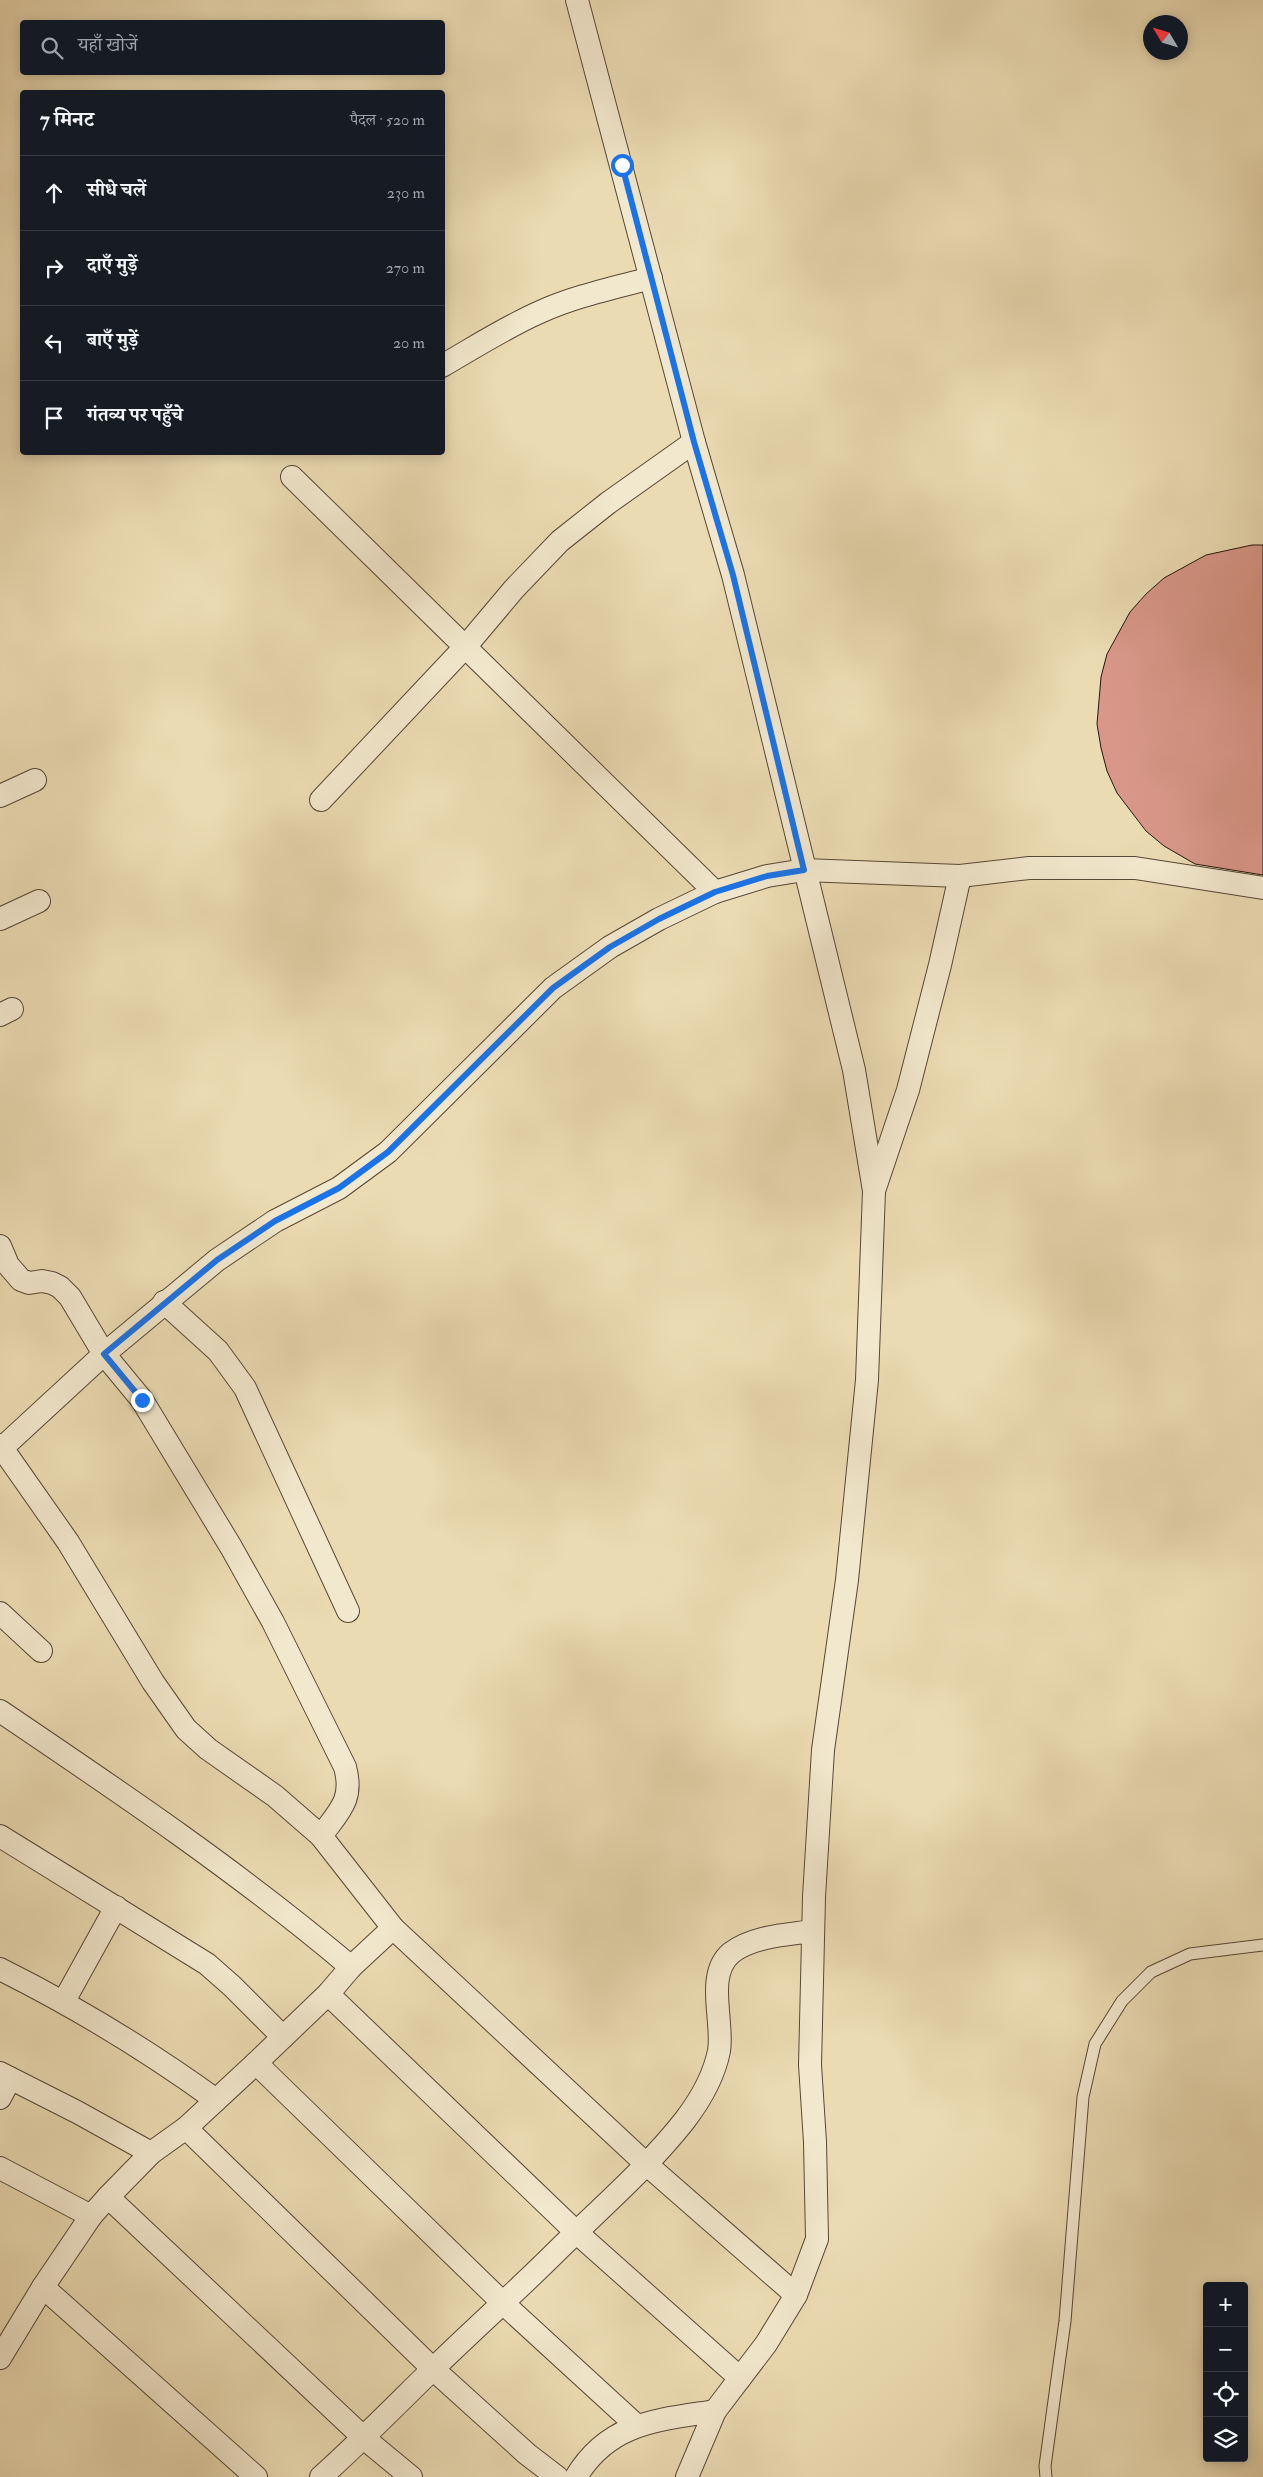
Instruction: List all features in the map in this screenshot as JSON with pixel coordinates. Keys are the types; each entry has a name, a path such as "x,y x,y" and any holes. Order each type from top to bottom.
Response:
{"street":[{"path":"577,0 694,442 733,575 804,870 829,959 854,1070 874,1191 867,1380 848,1580 823,1750 813,1931 810,2065 815,2142 817,2239 796,2296 766,2344 715,2411 687,2477"},
{"path":"445,364 502,330 542,311 584,296 651,278"},
{"path":"321,800 466,646 514,589 560,541 608,503 694,442"},
{"path":"292,477 715,892"},
{"path":"0,796 35,780"},
{"path":"796,2296 645,2164 393,1928 321,1836 275,1796 208,1749 186,1729 153,1682 68,1542 1,1448 104,1354 164,1302 217,1260 275,1221 339,1188 388,1152 553,988 610,947 659,919 715,892 767,876 804,870 960,876 1029,868 1135,868 1263,888"},
{"path":"874,1191 910,1080 940,965 960,876"},
{"path":"0,919 40,901"},
{"path":"0,1246 8,1265 22,1280 29,1283 52,1283 60,1287 70,1297 104,1354 142,1400 232,1547 282,1639 346,1767 349,1781 348,1796 321,1836"},
{"path":"164,1302 218,1351 245,1388 348,1611"},
{"path":"0,1613 41,1651"},
{"path":"3,1719 213,1859 297,1921 351,1967"},
{"path":"0,1836 207,1964 283,2037"},
{"path":"64,2001 116,1907"},
{"path":"0,2358 42,2287 91,2216 108,2196 151,2154 186,2128 256,2063 328,1994 351,1967 393,1928"},
{"path":"321,2477 365,2438 433,2369 504,2304 645,2164 685,2120 710,2082 719,2049 716,1986 722,1967 730,1954 759,1940 813,1931"},
{"path":"0,1969 64,2001 164,2062 216,2100"},
{"path":"328,1994 576,2232 740,2378"},
{"path":"256,2063 504,2304 636,2425"},
{"path":"0,2098 5,2076 77,2112 151,2154"},
{"path":"186,2128 433,2369 527,2454 557,2477"},
{"path":"0,2168 91,2216"},
{"path":"108,2196 365,2438 410,2477"},
{"path":"42,2287 256,2477"},
{"path":"576,2477 584,2463 610,2440 636,2425 715,2411"}],"lane":[{"path":"1046,2477 1045,2466 1065,2321 1084,2097 1095,2044 1122,2001 1151,1972 1190,1954 1263,1945"}],"building":[{"path":"1252,545 1263,545 1263,875 1195,864 1164,846 1146,831 1117,793 1107,771 1097,724 1101,677 1107,654 1130,612 1164,578 1206,555"}],"route":[{"path":"142,1400 104,1354 164,1302 217,1260 275,1221 339,1188 388,1152 553,988 610,947 659,919 715,892 767,876 804,870 733,575 694,442 622,165"}]}
